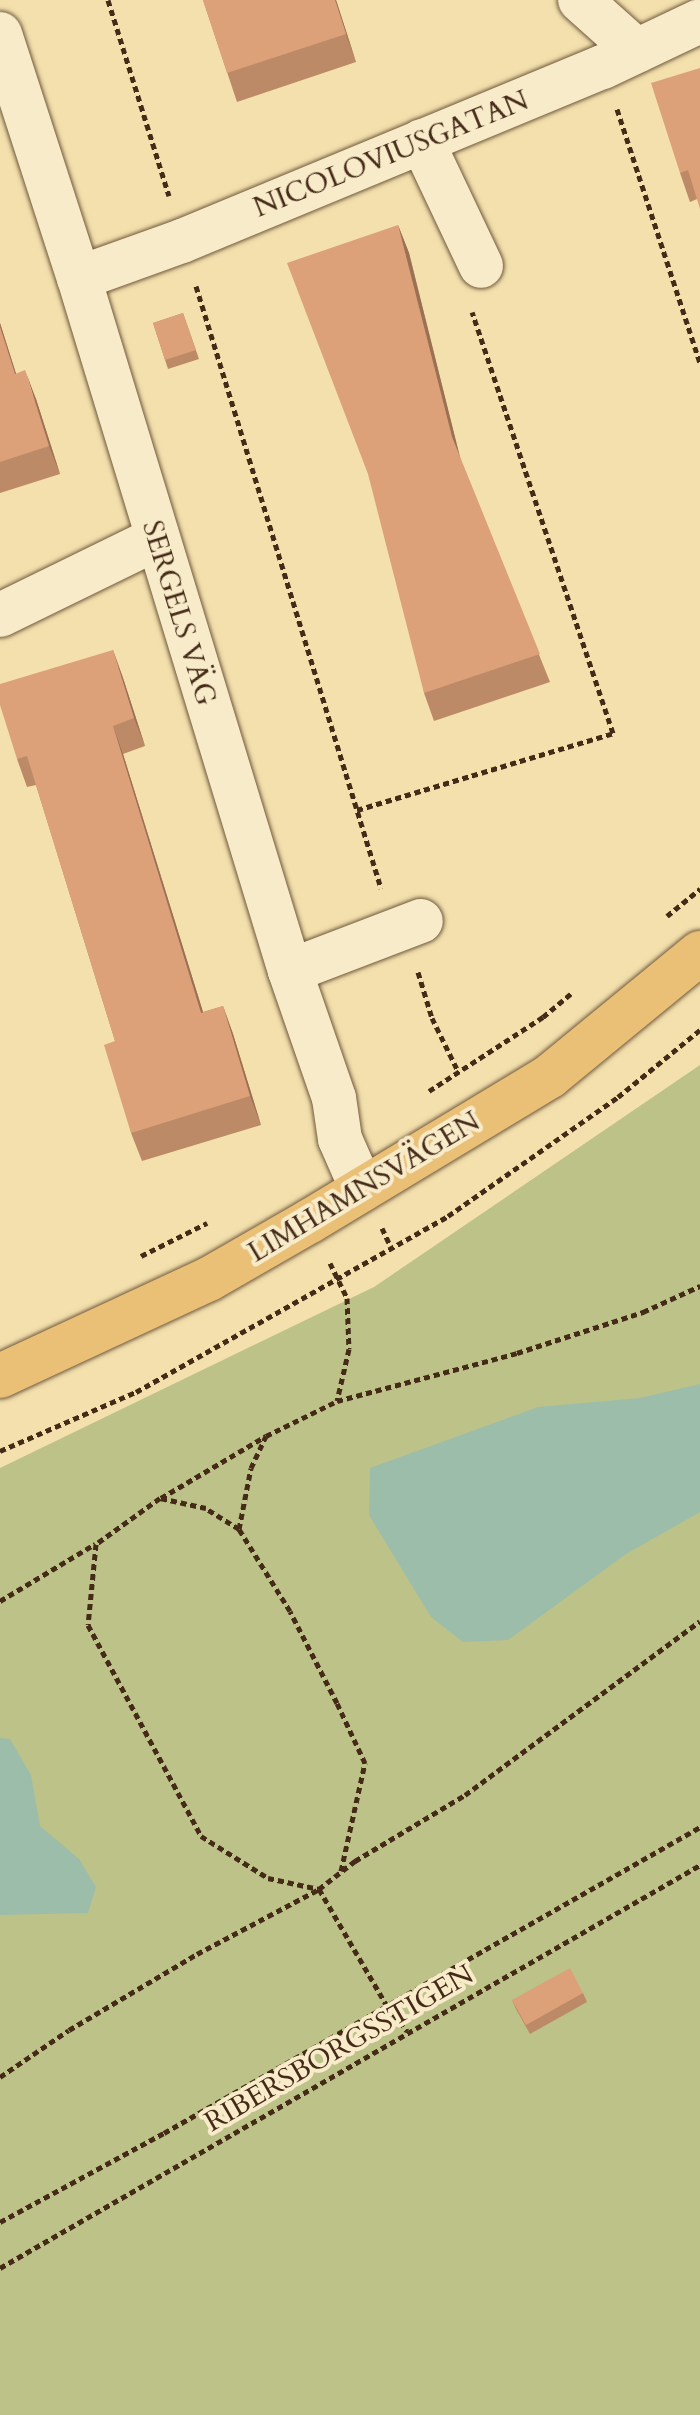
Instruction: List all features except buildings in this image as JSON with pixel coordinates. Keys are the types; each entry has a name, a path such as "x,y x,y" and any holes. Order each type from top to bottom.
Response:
{"main road":[{"name":"LIMHAMNSVÄGEN","path":"0,1376 209,1279 550,1076 700,953"}],"street":[{"path":"580,0 620,59"},
{"name":"NICOLOVIUSGATAN","path":"79,278 182,241 620,59 700,21"},
{"name":"SERGELS VÄG","path":"0,34 79,278 290,971 334,1098 340,1139 362,1189"},
{"path":"422,141 475,284"},
{"path":"0,615 156,539"},
{"path":"290,971 412,924"}],"path":[{"path":"108,0 388,911 412,924 432,1018 458,1071"},
{"path":"620,59 700,363"},
{"path":"357,810 613,733 475,284"},
{"path":"0,1451 136,1392 339,1280 475,1199 618,1097 700,1030"},
{"path":"310,1221 347,1298 349,1349 337,1401"},
{"path":"0,1601 96,1544 160,1498 266,1436 337,1401 517,1353 643,1312 700,1286"},
{"path":"239,1529 251,1468 266,1436"},
{"path":"160,1498 206,1508 239,1529 290,1611 365,1763 341,1871"},
{"path":"96,1544 88,1625 201,1836 268,1878 319,1889 387,2006 407,2031"},
{"path":"0,2077 69,2030 197,1954 319,1889 341,1871 465,1795 700,1621"},
{"path":"0,2222 164,2133 700,1827"},
{"name":"RIBERSBORGSSTIGEN","path":"0,2268 700,1865"}],"green space":[{"path":"700,1065 700,2415 0,2415 0,1468 374,1287"}],"shaded area":[{"path":"700,1384 700,1512 626,1554 508,1640 463,1642 431,1617 369,1515 370,1468 538,1407 640,1398"},
{"path":"0,1738 10,1739 31,1775 40,1826 79,1859 96,1887 88,1913 0,1915"}]}
